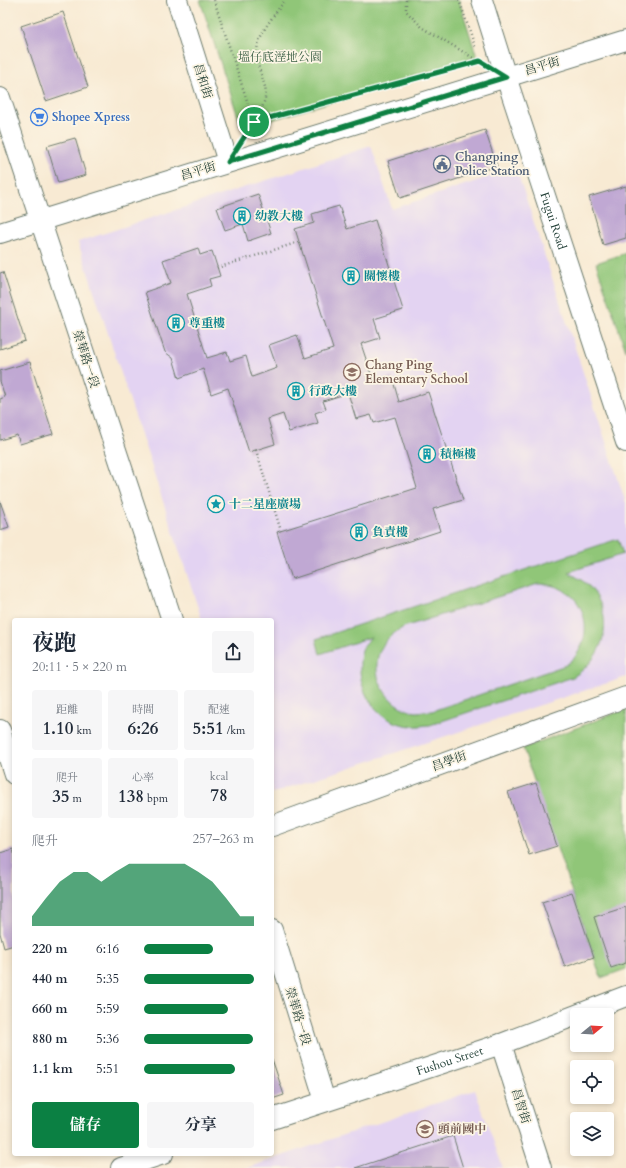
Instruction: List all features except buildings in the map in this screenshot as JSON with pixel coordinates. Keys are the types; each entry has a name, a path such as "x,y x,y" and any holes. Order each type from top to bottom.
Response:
{"street":[{"name":"昌和街","path":"177,0 228,162"},
{"name":"Fugui Road","path":"482,0 626,442"},
{"name":"昌平街","path":"0,233 626,40"},
{"name":"榮華路一段","path":"0,98 171,618"},
{"name":"昌學街","path":"274,825 626,697"},
{"path":"0,730 12,768"},
{"name":"榮華路一段","path":"274,936 325,1101"},
{"name":"Fushou Street","path":"274,1118 501,1044 626,996"},
{"name":"昌智街","path":"501,1044 541,1168"},
{"path":"131,1161 154,1156"}],"path":[{"path":"214,0 254,122"},
{"path":"228,162 261,111 266,88 258,66 258,44 264,31 285,0"},
{"path":"406,0 406,11 422,27 506,77"},
{"path":"459,0 480,61"},
{"path":"254,122 480,61"},
{"path":"217,268 299,242"},
{"path":"256,450 282,531"}],"shaded area":[{"name":"Chang Ping Elementary School","path":"371,146 392,209 516,168 626,503 626,677 274,792 274,618 201,618 78,242"},
{"name":"頭前國中","path":"475,1090 503,1168 247,1168"}],"green space":[{"name":"塭仔底溼地公園","path":"200,0 459,0 477,57 242,129"},
{"path":"626,253 626,351 596,263"},
{"path":"618,539 623,554 569,572 591,588 600,603 604,614 605,626 599,649 584,669 573,677 430,725 412,726 391,720 374,707 368,699 361,679 360,662 363,648 371,637 320,654 316,639","holes":["538,584 549,585 565,591 578,604 582,611 585,629 584,638 576,656 566,665 432,711 416,712 405,709 396,704 388,696 378,677 378,655 383,645 395,633 404,627"]},
{"path":"626,709 626,969 601,978 523,748"}],"place":[{"name":"Shopee Xpress","path":"39,117"},
{"name":"Changping Police Station","path":"442,164"},
{"name":"幼教大樓","path":"242,216"},
{"name":"關懷樓","path":"351,276"},
{"name":"尊重樓","path":"176,323"},
{"name":"Chang Ping Elementary School","path":"352,372"},
{"name":"行政大樓","path":"296,391"},
{"name":"積極樓","path":"427,454"},
{"name":"十二星座廣場","path":"216,504"},
{"name":"負責樓","path":"359,532"},
{"name":"頭前國中","path":"425,1129"}],"route":[{"path":"480,61 506,77 228,162 254,122 480,61"}]}
